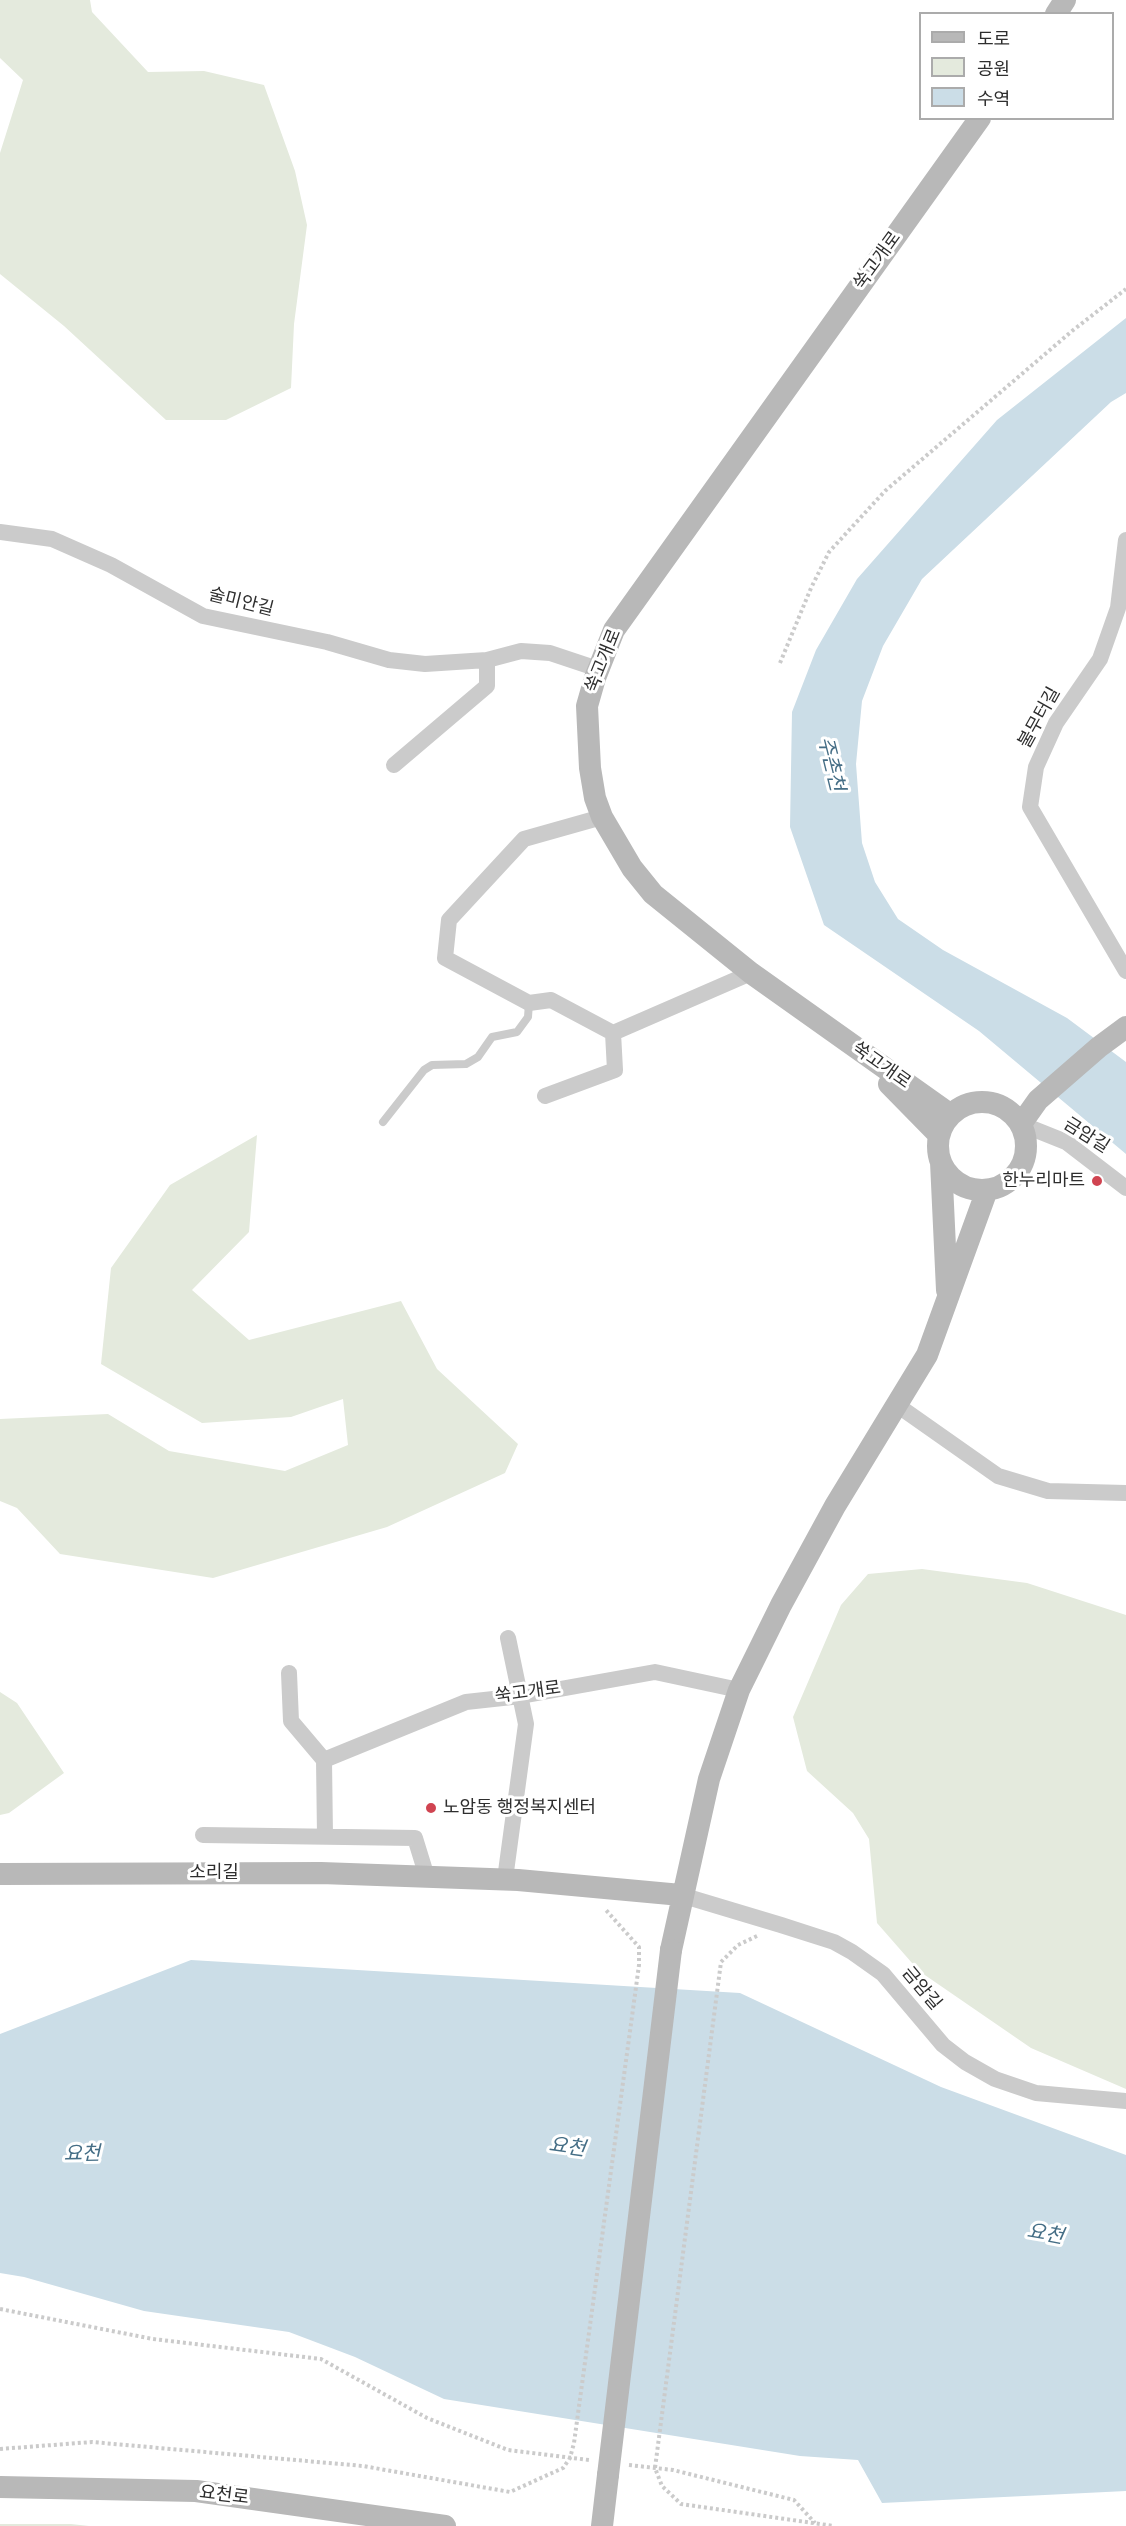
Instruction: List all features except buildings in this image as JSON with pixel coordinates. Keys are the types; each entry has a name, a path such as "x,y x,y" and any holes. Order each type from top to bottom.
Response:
{"street":[{"name":"쑥고개로","path":"951,1115 751,973 653,894 632,868 602,817 595,798 590,768 587,706 598,669 614,630 980,120"},
{"name":"술미안길","path":"7,533 52,539 111,565 203,616 327,642 389,660 425,664 487,660 521,651 550,653 598,669"},
{"name":"불무터길","path":"1126,540 1118,608 1100,659 1056,723 1036,767 1030,807 1126,971"},
{"path":"394,765 487,686 487,660"},
{"path":"602,817 524,839 449,920 444,958 529,1004 551,1000 613,1033"},
{"path":"613,1033 751,973"},
{"path":"1021,1124 1038,1100 1122,1031"},
{"path":"545,1096 615,1070 613,1033"},
{"path":"850,1045 939,1135"},
{"path":"941,1162 949,1175 959,1184 973,1189 987,1190 1000,1186 1012,1179 1021,1168 1026,1146 1021,1124 1011,1112 998,1105 983,1102 968,1104 951,1115 939,1135 947,1300"},
{"name":"금암길","path":"1021,1124 1066,1142 1126,1188"},
{"path":"602,2526 616,2470 671,1950 681,1895 709,1779 739,1690 781,1605 835,1506 927,1354 987,1190"},
{"path":"897,1406 998,1476 1048,1491 1126,1493"},
{"path":"506,1879 526,1724 508,1638"},
{"name":"쑥고개로","path":"324,1760 466,1702 521,1696 655,1672 739,1690"},
{"path":"288,1673 291,1721 324,1760 325,1836"},
{"path":"203,1835 415,1838 427,1877"},
{"name":"소리길","path":"0,1874 321,1873 506,1879 681,1895"},
{"name":"금암길","path":"681,1895 834,1942 852,1952 883,1974 943,2045 965,2062 994,2079 1036,2093 1126,2101"},
{"name":"요천로","path":"0,2487 196,2492 389,2522 445,2526"}],"lane":[{"path":"0,524 7,533"},
{"path":"383,1122 424,1070 432,1065 466,1064 478,1058 492,1037 517,1032 528,1017 529,1004"}],"path":[{"path":"780,663 811,588 829,552 885,491 1072,331 1126,289"},
{"path":"0,2449 92,2442 363,2466 510,2492 563,2468 570,2458 574,2443 639,1965 639,1947 585,1886"},
{"path":"781,1925 738,1945 721,1962 655,2468 662,2486 681,2504 834,2526"},
{"path":"0,2309 153,2339 321,2359 427,2418 508,2450 592,2460"},
{"path":"616,2470 655,2468 673,2470 794,2500 815,2523"}],"green space":[{"path":"0,0 90,0 92,12 148,72 204,71 264,85 295,171 307,225 294,324 291,388 226,420 166,420 64,326 0,274 0,153 23,80 0,58"},
{"path":"257,1135 249,1232 192,1290 249,1340 401,1301 437,1369 518,1444 505,1473 387,1527 213,1578 60,1554 17,1508 0,1501 0,1419 108,1414 169,1451 285,1471 348,1445 343,1399 291,1417 202,1423 101,1364 111,1268 170,1185"},
{"path":"922,1569 1027,1583 1126,1615 1126,2089 1031,2048 919,1971 877,1923 869,1839 853,1813 807,1771 793,1717 841,1605 868,1574"},
{"path":"0,1692 17,1703 64,1773 9,1813 0,1815"},
{"path":"0,2524 71,2524 89,2526 0,2526"}],"water":[{"name":"주촌천","path":"1126,318 1126,393 1111,402 922,579 883,646 862,701 856,764 862,843 875,882 898,919 943,950 1067,1018 1126,1062 1126,1154 979,1031 824,925 790,827 792,712 816,650 857,579 997,420"},
{"name":"요천","path":"191,1960 740,1993 941,2087 1126,2155 1126,2491 882,2503 858,2460 800,2456 444,2399 355,2357 289,2332 144,2311 24,2277 0,2273 0,2034"}],"place":[{"name":"한누리마트","path":"1097,1181"},
{"name":"노암동 행정복지센터","path":"431,1808"}]}
